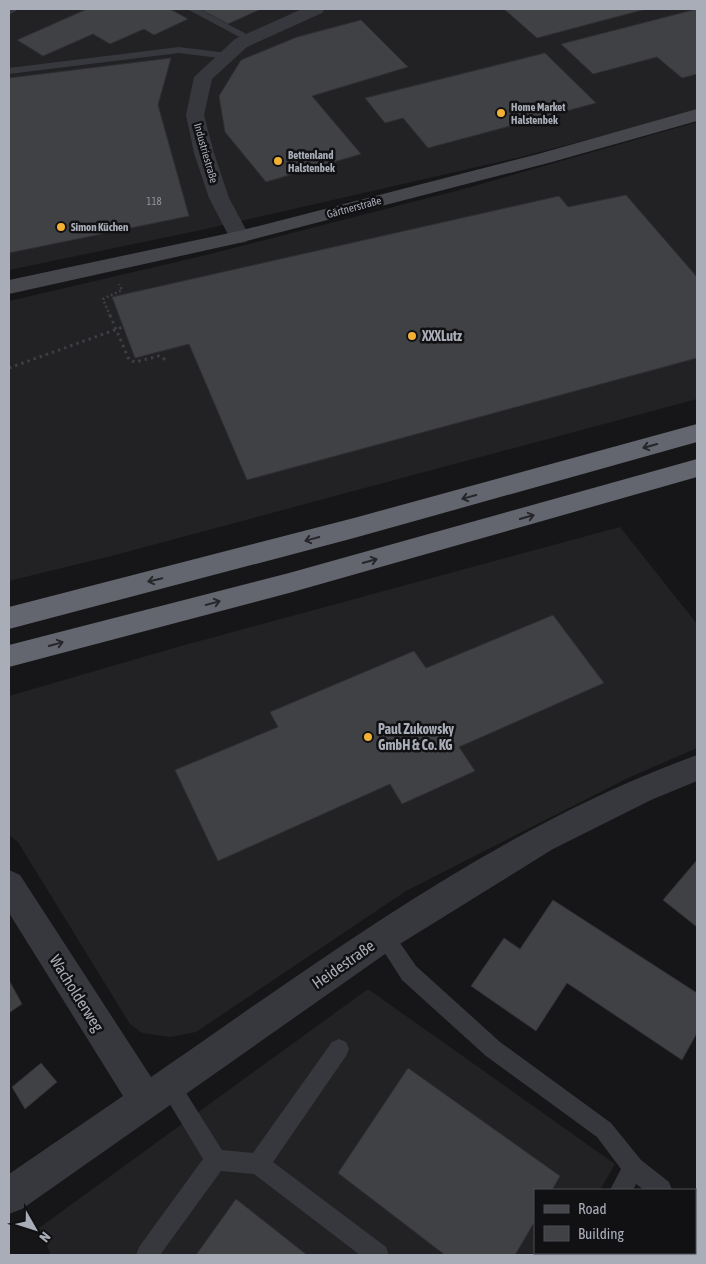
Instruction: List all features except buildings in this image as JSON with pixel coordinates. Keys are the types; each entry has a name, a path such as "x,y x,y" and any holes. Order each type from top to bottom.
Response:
{"highway":[{"path":"9,618 240,559 584,466 697,433"},
{"path":"9,656 299,580 697,468"}],"street":[{"name":"Industriestraße","path":"239,237 219,198 204,153 195,115 203,77 241,43 316,9"},
{"name":"Gärtnerstraße","path":"9,287 239,237 545,158 697,115"},
{"name":"Heidestraße","path":"9,1196 384,936 542,840 640,790 697,768"},
{"name":"Wacholderweg","path":"9,885 157,1092"}],"lane":[{"path":"9,12 14,9"},
{"path":"192,9 251,39"},
{"path":"9,71 179,50 227,56"},
{"path":"384,936 409,973 493,1049 604,1130 633,1168 660,1189"},
{"path":"258,1164 339,1049"},
{"path":"157,1092 216,1160 258,1164 378,1255"},
{"path":"148,1255 216,1160"},
{"path":"622,1189 633,1168"}],"path":[{"path":"122,290 103,299 129,360 136,362 159,356 166,360"},
{"path":"9,368 123,327"}],"shaded area":[{"path":"9,9 697,9 697,111 525,156 201,230 9,270"},
{"path":"697,122 697,399 115,555 9,581 9,301 198,257 471,187"},
{"path":"620,527 697,624 697,748 630,777 406,891 196,1032 171,1037 142,1033 130,1024 18,842 9,835 9,696 181,646"},
{"path":"368,989 615,1164 601,1189 534,1189 534,1254 563,1255 51,1255 39,1228"}],"place":[{"name":"Home Market Halstenbek","path":"501,113"},
{"name":"Bettenland Halstenbek","path":"278,161"},
{"name":"Simon Küchen","path":"61,227"},
{"name":"XXXLutz","path":"412,336"},
{"name":"Paul Zukowsky GmbH & Co. KG","path":"368,737"}]}
